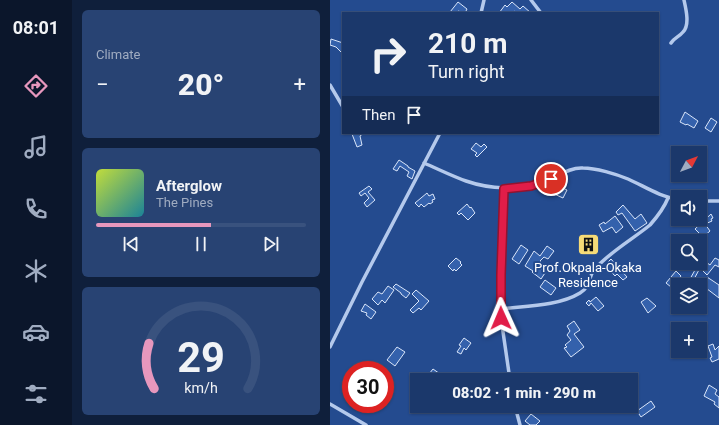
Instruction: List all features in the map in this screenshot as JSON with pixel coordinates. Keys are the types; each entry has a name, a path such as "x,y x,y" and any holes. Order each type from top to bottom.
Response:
{"street":[{"path":"481,12 484,0"},
{"path":"531,0 540,12"},
{"path":"671,43 674,38 684,31 686,25 686,8 684,0"},
{"path":"330,85 342,105"},
{"path":"330,348 362,282 439,134"},
{"path":"424,163 466,182 504,189 543,183 569,171 582,168 625,178 671,198"},
{"path":"504,189 501,318 509,373"},
{"path":"501,309 562,300 582,292 589,284 594,270 650,225 666,204 668,198"},
{"path":"707,201 719,201"},
{"path":"330,404 366,425"},
{"path":"517,413 520,425"}],"building":[{"path":"458,2 467,9 466,12 450,12"},
{"path":"512,2 520,9 523,6 530,12 500,12 505,5 507,7"},
{"path":"331,39 342,43 342,51 341,52 336,47 330,45"},
{"path":"685,112 698,121 694,128 680,122"},
{"path":"711,118 717,122 711,132 705,128"},
{"path":"352,134 363,134 360,136 362,145 357,147"},
{"path":"476,143 481,147 484,144 487,147 477,157 475,155 477,153 471,149"},
{"path":"399,160 415,171 412,179 407,176 409,172 400,166 397,171 393,169"},
{"path":"556,185 567,190 563,198 552,193"},
{"path":"369,186 372,189 368,192 375,200 367,207 364,203 369,198 365,193 361,196 359,193"},
{"path":"427,193 429,196 433,194 435,199 432,200 433,202 424,207 421,204 419,207 415,203"},
{"path":"467,204 475,213 468,220 461,213 459,215 457,213"},
{"path":"623,205 635,219 641,214 647,223 635,231 622,213 618,215 616,212"},
{"path":"711,214 713,218 711,219 712,221 707,223 707,218"},
{"path":"615,216 623,227 616,233 612,227 603,232 599,225 604,222 605,224"},
{"path":"698,226 706,226 710,231 706,234 700,234 695,229"},
{"name":"Prof.Okpala-Okaka Residence","path":"587,236 596,244 588,254 579,246"},
{"path":"521,245 528,250 519,264 512,259"},
{"path":"547,246 554,251 548,259 544,257 540,261 544,266 541,269 545,273 541,279 525,266 534,251 540,256"},
{"path":"456,258 462,265 456,271 454,269 453,271 448,266"},
{"path":"715,258 719,260 719,267 715,265 707,275 702,270 707,270 707,263 710,265"},
{"path":"611,259 627,277 623,280 617,274 615,276 605,265"},
{"path":"695,270 699,270 695,278 691,278"},
{"path":"676,271 681,276 680,278 671,278 671,287 666,283"},
{"path":"706,278 719,285 719,298 707,289"},
{"path":"545,280 556,288 551,295 540,287"},
{"path":"396,284 410,293 406,298 393,287"},
{"path":"388,286 394,290 385,303 382,300 378,305 372,299 378,292 382,294"},
{"path":"416,290 429,301 421,310 419,308 413,313 410,310 419,301 412,294"},
{"path":"596,297 604,306 598,311 591,303 589,306 586,303 589,300 590,302"},
{"path":"647,298 656,306 648,313 641,302"},
{"path":"365,304 376,312 371,319 366,315 367,313 361,311"},
{"path":"574,321 580,330 574,334 584,347 571,357 564,348 567,347 565,345 571,340 567,335 570,331 567,326"},
{"path":"464,338 471,343 466,350 464,348 461,354 457,352 461,346 459,345"},
{"path":"713,344 715,350 719,346 719,359 712,362 710,358 712,357 708,346"},
{"path":"397,347 405,352 395,366 394,361 387,360"},
{"path":"433,369 439,373 430,373"},
{"path":"709,385 717,390 715,394 719,397 719,408 714,404 715,402 704,396"},
{"path":"651,401 655,407 641,417 638,410"},
{"path":"531,414 540,421 536,425 530,425 525,421"}],"place":[{"name":"Prof.Okpala-Okaka Residence","path":"588,245"}],"route":[{"path":"501,318 504,189 531,186 551,179"}]}
